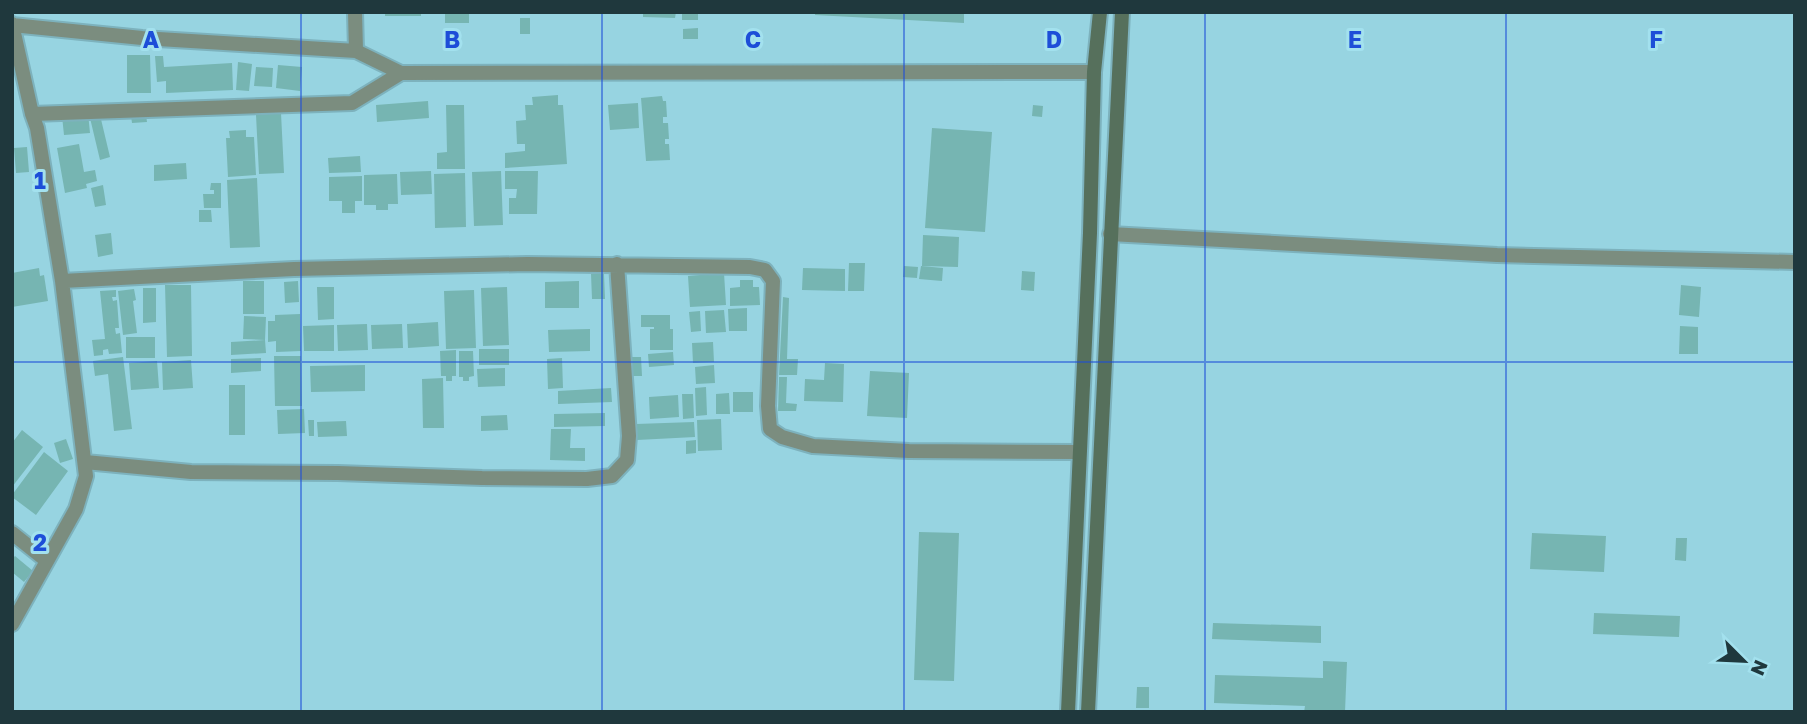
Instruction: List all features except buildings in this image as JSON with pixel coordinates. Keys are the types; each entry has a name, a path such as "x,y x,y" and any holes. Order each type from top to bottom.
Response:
{"street":[{"path":"355,12 356,51"},
{"path":"1068,712 1090,233 1094,72 1100,12"},
{"path":"1088,712 1122,12"},
{"path":"12,624 76,509 86,476 62,281 37,128 12,25 142,38 356,51 401,73 1094,72"},
{"path":"32,114 352,103 401,73"},
{"path":"1110,233 1497,255 1795,262"},
{"path":"62,281 294,269 514,264 750,267 765,270 773,281 768,406 770,429 782,437 813,446 909,451 1079,452"},
{"path":"85,462 191,472 587,479 612,476 627,460 629,436 617,264"},
{"path":"12,533 47,561"}]}
